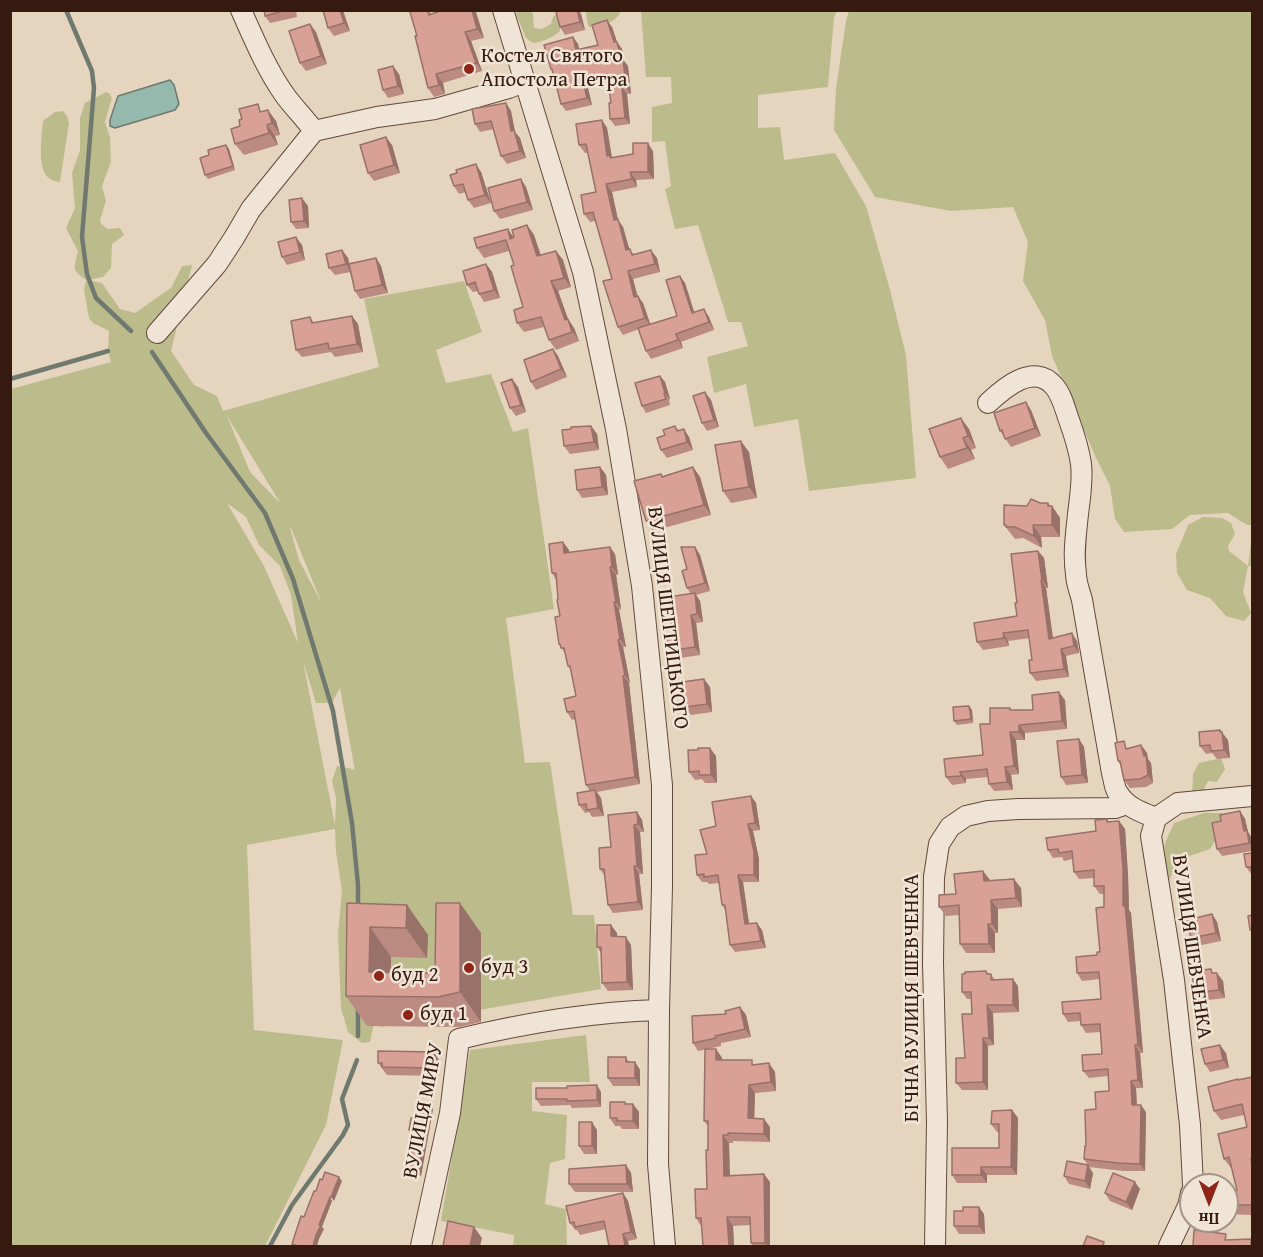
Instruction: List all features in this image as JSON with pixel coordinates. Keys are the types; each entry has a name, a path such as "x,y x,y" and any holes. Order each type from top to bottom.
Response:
{"street":[{"path":"241,10 263,59 285,96 314,131"},
{"name":"ВУЛИЦЯ ШЕПТИЦЬКОГО","path":"503,10 583,272 616,429 642,586 662,785 658,1164 665,1246"},
{"path":"157,333 217,264 251,209 314,131 377,117 435,109 509,88 525,81"},
{"path":"988,404 1001,390 1013,383 1025,378 1040,376 1054,386 1072,429 1081,465 1076,574 1117,792 1134,809 1156,818 1178,803 1252,796"},
{"name":"БІЧНА ВУЛИЦЯ ШЕВЧЕНКА","path":"935,1246 937,1122 933,963 934,877 939,844 950,827 966,816 988,811 1115,808 1127,804"},
{"name":"ВУЛИЦЯ ШЕВЧЕНКА","path":"1156,818 1151,836 1174,980 1190,1125 1192,1173"},
{"name":"ВУЛИЦЯ МИРУ","path":"421,1246 450,1113 459,1039 508,1027 572,1016 659,1010"},
{"path":"1169,1246 1179,1225"}],"shaded area":[{"path":"619,10 620,13 611,22 589,27 586,11 576,11 559,20 560,31 547,39 533,43 526,38 516,14 519,11 531,11 534,28 542,29 551,24 553,17 561,11"},
{"path":"641,11 837,11 834,17 828,87 758,95 758,128 780,127 784,160 835,153 866,206 906,355 916,478 809,491 798,419 754,427 746,384 714,393 707,357 748,346 741,322 728,322 698,225 675,229 665,189 671,186 665,141 652,142 652,107 672,103 671,77 646,77"},
{"path":"849,11 1252,11 1252,525 1247,525 1228,513 1190,515 1172,529 1124,532 1115,519 1110,486 1052,356 1045,320 1023,281 1028,242 1013,207 951,211 875,197 834,130 836,88"},
{"path":"106,92 112,98 105,122 110,137 111,162 102,186 106,201 100,220 101,224 108,229 120,228 124,235 112,244 111,268 103,277 88,280 102,283 120,309 135,313 171,288 182,266 192,265 171,351 194,385 217,396 223,411 379,367 364,299 464,281 482,332 436,350 446,383 491,374 513,432 528,428 554,609 506,618 525,763 550,762 573,915 594,915 601,989 380,1027 378,1005 370,1042 362,1043 348,1032 341,1008 338,934 342,891 335,829 247,845 254,1030 343,1040 326,1125 265,1246 11,1246 11,389 111,362 108,351 109,331 93,323 89,318 84,290 86,280 76,271 78,251 66,228 75,208 72,173 80,150 80,118 85,103","holes":["227,416 279,502 250,472","227,503 246,517 259,545 280,566 291,595 298,643 264,566","290,528 322,604 299,560","303,661 316,703 332,703 340,688 355,771 337,766 332,781 336,798 335,825"]},
{"path":"63,111 69,123 60,182 51,180 46,175 41,161 41,144 43,121 55,112"},
{"path":"1203,517 1222,518 1231,523 1235,534 1228,546 1229,551 1248,566 1243,592 1251,613 1244,621 1226,616 1210,598 1187,590 1177,573 1176,554 1188,525"},
{"path":"1252,535 1252,566 1248,566"},
{"path":"1221,758 1225,769 1217,782 1208,781 1201,795 1192,797 1193,774 1199,763"},
{"path":"1204,813 1222,813 1226,815 1226,823 1210,849 1178,860 1169,881 1166,879 1164,848 1174,823"},
{"path":"586,1035 590,1082 532,1082 532,1111 567,1115 565,1159 550,1163 545,1204 566,1209 567,1246 513,1246 514,1235 441,1221 470,1050"}],"water":[{"path":"170,80 174,85 179,104 175,110 115,128 110,126 118,96"}],"building":[{"path":"264,10 286,10 265,16"},
{"path":"323,10 340,10 344,23 328,28"},
{"path":"427,10 429,15 443,10 472,10 477,29 465,32 476,63 436,74 439,85 428,88 410,12"},
{"path":"577,10 580,22 560,27 556,12"},
{"path":"607,20 614,42 617,42 621,59 623,59 626,87 622,88 625,118 610,119 609,103 611,103 607,74 582,77 587,98 561,104 544,45 573,37 576,50 598,45 592,25"},
{"path":"310,24 321,56 300,63 289,31"},
{"path":"393,66 398,86 383,90 378,70"},
{"path":"506,103 511,131 514,130 520,151 501,156 491,121 475,124 472,109"},
{"path":"258,104 260,112 268,110 272,123 267,125 269,133 235,144 231,129 240,126 239,120 242,119 239,109"},
{"path":"602,120 607,156 610,155 610,158 633,154 633,143 648,143 648,172 630,172 632,179 606,184 614,220 618,219 626,250 630,249 632,255 651,250 655,264 628,271 634,297 638,296 645,318 618,327 603,281 612,279 593,212 584,214 581,195 596,192 586,144 579,145 576,124"},
{"path":"386,137 394,165 368,173 360,145"},
{"path":"226,145 233,166 205,175 200,158 209,155 208,150"},
{"path":"476,164 485,195 468,200 463,184 454,186 450,175 457,173 456,170"},
{"path":"521,179 527,202 494,211 488,188"},
{"path":"302,198 304,221 291,222 289,200"},
{"path":"527,225 537,256 556,251 564,278 551,281 565,320 568,319 572,332 549,340 541,317 517,323 514,310 523,307 506,240 477,248 474,238 508,229 510,239 514,237 512,230"},
{"path":"296,237 300,252 282,257 278,242"},
{"path":"342,250 346,264 329,268 326,254"},
{"path":"376,258 382,285 355,291 349,264"},
{"path":"486,264 494,290 479,294 475,282 467,285 463,271"},
{"path":"680,276 692,313 704,309 709,322 676,334 678,340 646,351 638,328 677,316 666,280"},
{"path":"352,316 357,344 329,349 328,343 296,350 291,321 310,317 312,323"},
{"path":"553,349 561,369 531,382 524,360"},
{"path":"660,376 666,399 642,406 635,383"},
{"path":"512,379 521,405 510,408 501,383"},
{"path":"705,392 714,420 702,423 693,396"},
{"path":"1026,402 1035,428 1005,439 994,413"},
{"path":"961,418 968,436 963,438 967,448 940,457 929,429"},
{"path":"591,426 594,442 564,446 562,430"},
{"path":"675,426 677,431 684,429 687,442 661,450 657,438 665,435 663,430"},
{"path":"741,441 749,487 723,491 715,445"},
{"path":"600,467 602,487 577,490 575,470"},
{"path":"693,467 704,505 646,521 634,481 661,474 662,477"},
{"path":"1031,499 1052,506 1052,525 1033,525 1034,536 1015,527 1006,527 1004,525 1004,505 1027,506"},
{"path":"563,542 564,553 610,547 612,567 610,567 616,602 614,602 620,639 618,640 625,675 623,676 635,777 586,785 574,711 567,712 564,699 576,696 570,666 568,666 564,648 561,648 559,644 555,617 560,616 556,573 552,573 549,544"},
{"path":"681,547 695,547 705,583 687,588 682,571 687,569"},
{"path":"1038,551 1049,639 1072,633 1074,646 1061,649 1064,669 1030,673 1029,660 1032,660 1028,630 1003,633 1004,638 977,642 974,623 1017,616 1011,554"},
{"path":"695,593 697,614 691,615 695,647 668,651 667,638 673,637 668,597"},
{"path":"704,679 707,704 685,707 682,682"},
{"path":"1059,692 1062,721 1019,725 1019,732 1010,732 1014,766 1005,767 1007,782 989,784 987,769 960,772 961,776 946,777 944,759 983,755 980,724 990,724 990,708 1033,710 1032,695"},
{"path":"969,706 971,719 954,721 953,707"},
{"path":"1220,730 1224,750 1211,751 1210,745 1200,746 1199,732"},
{"path":"1079,739 1082,775 1061,777 1057,741"},
{"path":"1124,741 1126,749 1141,745 1144,756 1146,755 1148,775 1140,779 1124,780 1115,743"},
{"path":"698,748 710,748 711,775 699,775 699,771 689,772 688,750 698,750"},
{"path":"595,790 598,808 587,810 586,804 579,805 577,793"},
{"path":"751,796 755,823 748,824 754,852 754,875 738,875 745,924 757,923 761,941 730,945 725,905 722,905 718,875 704,877 704,874 697,875 695,855 707,854 700,830 716,826 712,802"},
{"path":"1240,811 1249,843 1217,849 1212,823 1221,821 1220,815"},
{"path":"637,812 638,824 634,825 637,866 634,866 638,902 608,905 604,869 600,869 599,848 611,847 608,815"},
{"path":"1107,819 1107,822 1119,821 1123,906 1125,905 1138,1045 1135,1045 1138,1080 1131,1081 1132,1105 1141,1105 1140,1164 1084,1159 1085,1110 1096,1109 1095,1092 1109,1091 1108,1069 1083,1071 1082,1055 1102,1054 1100,1024 1081,1025 1080,1013 1063,1014 1062,1002 1101,999 1099,972 1077,973 1076,957 1097,955 1097,952 1100,952 1096,908 1104,907 1104,886 1094,886 1094,870 1074,872 1072,851 1059,853 1058,849 1048,850 1046,838 1096,831 1095,820"},
{"path":"1252,853 1252,867 1246,867 1244,854"},
{"path":"983,871 984,881 1014,879 1016,898 991,900 992,924 988,924 989,944 960,944 959,905 939,907 939,895 956,894 954,874"},
{"path":"347,903 407,905 406,928 370,927 369,972 435,973 436,903 460,903 460,992 438,997 346,996"},
{"path":"1212,914 1216,933 1191,938 1187,920"},
{"path":"1252,915 1252,930 1250,930 1248,916"},
{"path":"597,925 611,925 611,936 626,937 627,982 602,983 601,947 597,947"},
{"path":"1211,969 1212,973 1217,973 1219,990 1194,993 1192,971"},
{"path":"986,971 987,974 991,974 991,980 1013,979 1013,1005 987,1005 989,1038 983,1038 983,1082 956,1083 956,1058 965,1058 962,1014 972,1014 971,992 962,992 962,974"},
{"path":"740,1007 745,1029 693,1043 692,1016 726,1014 725,1011"},
{"path":"1220,1045 1223,1060 1205,1064 1201,1049"},
{"path":"705,1049 716,1049 716,1060 752,1060 752,1065 769,1063 771,1082 749,1085 748,1118 764,1119 764,1134 728,1133 728,1135 723,1135 724,1176 764,1174 765,1243 751,1243 750,1217 727,1217 729,1246 703,1246 701,1218 696,1218 695,1189 707,1189 708,1121 704,1121"},
{"path":"378,1051 434,1052 433,1068 382,1067 382,1063 378,1063"},
{"path":"608,1057 626,1057 626,1062 635,1062 635,1078 608,1078"},
{"path":"1252,1077 1252,1205 1239,1205 1239,1173 1233,1173 1229,1157 1224,1159 1218,1134 1247,1127 1242,1104 1214,1111 1208,1087"},
{"path":"597,1085 597,1100 536,1099 536,1088"},
{"path":"418,1102 430,1105 418,1172 404,1170 411,1118 415,1118"},
{"path":"610,1102 633,1104 633,1121 617,1121 617,1118 610,1118"},
{"path":"1012,1110 1011,1167 981,1167 981,1175 952,1175 952,1148 999,1148 999,1124 991,1124 992,1111"},
{"path":"579,1122 592,1122 592,1146 579,1146"},
{"path":"1067,1161 1088,1165 1085,1181 1064,1176"},
{"path":"626,1165 627,1184 569,1184 569,1169"},
{"path":"325,1172 339,1177 313,1246 292,1244 301,1216 304,1217 314,1191"},
{"path":"1113,1173 1135,1182 1126,1202 1105,1193"},
{"path":"623,1193 631,1232 623,1234 625,1246 609,1246 604,1221 575,1227 574,1222 570,1223 566,1206"},
{"path":"963,1207 979,1207 979,1226 954,1226 954,1211 963,1211"},
{"path":"448,1221 474,1227 470,1246 443,1246"},
{"path":"1194,1233 1226,1234 1225,1240 1251,1239 1251,1246 1193,1246"},
{"path":"1087,1236 1104,1242 1103,1246 1083,1246"}],"waterway":[{"path":"66,10 92,71 94,88 82,237 87,274 96,298 131,331"},
{"path":"10,379 108,351"},
{"path":"152,352 206,433 265,513 293,579 333,711 352,823 358,907"},
{"path":"358,1008 358,1036"},
{"path":"270,1246 292,1205 348,1125 342,1099 357,1060"}],"place":[{"name":"Костел Святого Апостола Петра","path":"469,69"},
{"name":"буд 3","path":"469,968"},
{"name":"буд 2","path":"379,976"},
{"name":"буд 1","path":"408,1015"}]}
